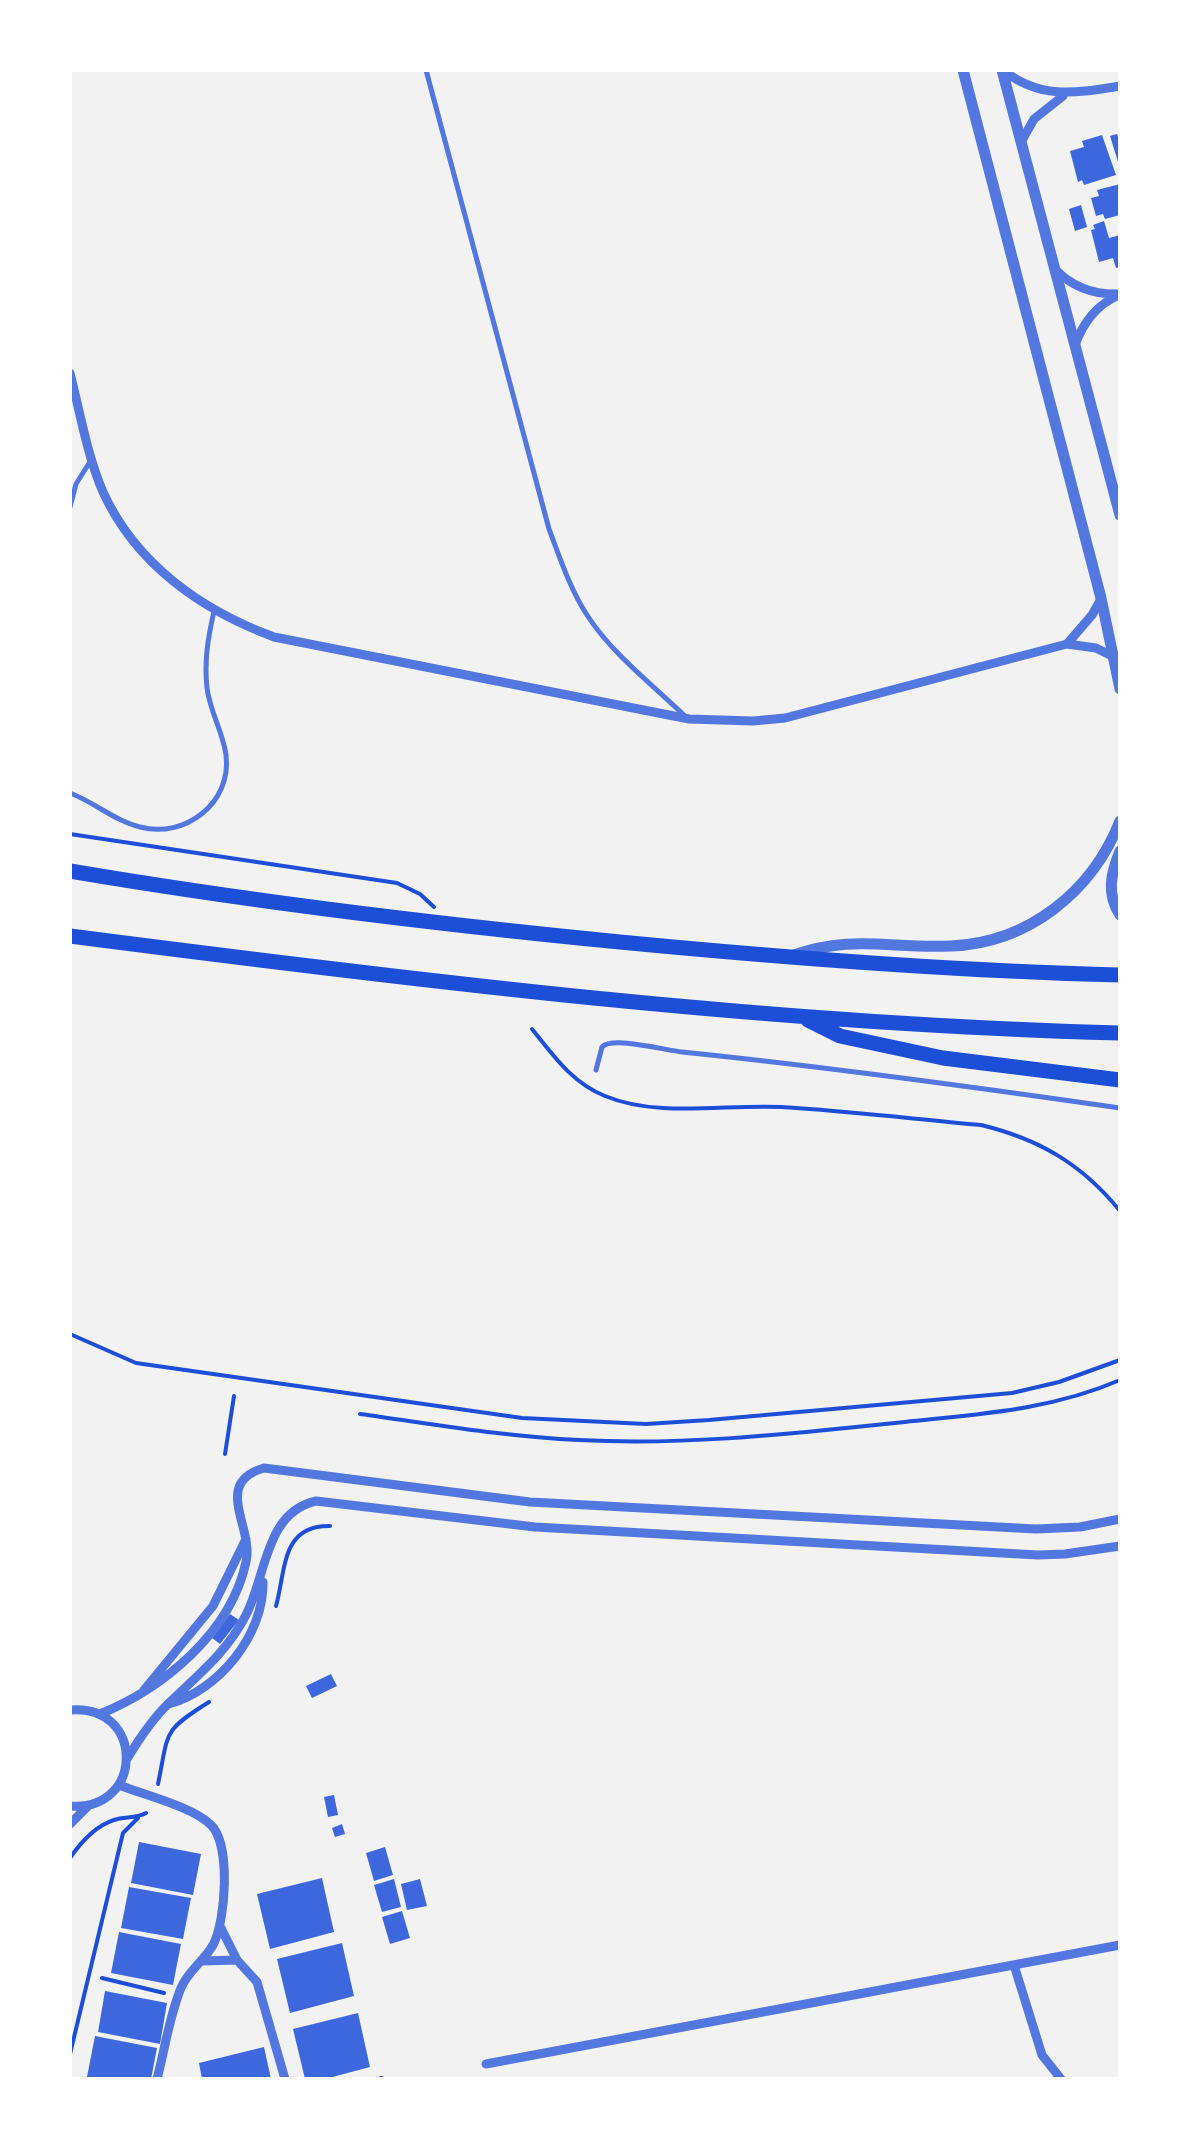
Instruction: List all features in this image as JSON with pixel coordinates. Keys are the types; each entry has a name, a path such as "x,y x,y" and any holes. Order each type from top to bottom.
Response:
{"main road":[{"path":"70,870 363,916 786,958 1120,975"},
{"path":"70,936 513,991 804,1018 1120,1033"},
{"path":"804,1018 840,1036 942,1058 1120,1080"}],"street":[{"path":"963,70 1101,598 1120,690"},
{"path":"1002,70 1024,85 1065,94 1120,86"},
{"path":"1002,70 1120,515"},
{"path":"1021,142 1044,110 1065,94"},
{"path":"1052,266 1090,292 1120,294"},
{"path":"1075,345 1087,320 1120,294"},
{"path":"70,374 102,490 132,539 184,591 214,612 274,637 689,719 721,722 785,718 1067,644 1096,648 1114,657"},
{"path":"1067,644 1092,616 1101,598"},
{"path":"786,958 817,946 845,942 948,946 982,942 1014,932 1053,911 1082,885 1106,852 1120,821"},
{"path":"1120,851 1110,894 1120,915"},
{"path":"70,1710 100,1714 142,1693 198,1646 235,1592 247,1560 248,1536 236,1495 246,1478 264,1468 490,1498 569,1504 1036,1530 1120,1519"},
{"path":"70,1824 119,1785 127,1758 167,1705 199,1692 256,1624 262,1606 262,1575 273,1538 286,1518 302,1504 324,1501 458,1520 574,1530 1038,1555 1120,1546"},
{"path":"142,1693 156,1672 202,1623 248,1536"},
{"path":"198,1646 219,1665"},
{"path":"100,1714 120,1732 127,1758"},
{"path":"119,1785 196,1815 214,1828 222,1840 224,1854 220,1925 215,1941 189,1974 178,1997 158,2079"},
{"path":"70,1806 89,1806"},
{"path":"220,1925 237,1960 258,1982 285,2079"},
{"path":"486,2064 1120,1945"},
{"path":"201,1961 237,1960"},
{"path":"1014,1965 1042,2055 1061,2079"}],"lane":[{"path":"426,70 560,559 588,616 608,642 689,719"},
{"path":"70,507 76,484 92,458"},
{"path":"70,793 126,822 154,829 194,820 212,804 224,784 227,761 207,691 206,642 214,612"},
{"path":"596,1070 602,1048 614,1041 825,1065 1120,1108"}],"path":[{"path":"70,834 397,883 420,894 438,912"},
{"path":"532,1030 560,1066 580,1083 626,1102 798,1109 981,1125 1010,1132 1048,1148 1072,1164 1120,1210"},
{"path":"70,1334 136,1363 522,1418 581,1422 708,1420 1012,1392 1059,1382 1120,1360"},
{"path":"360,1414 522,1436 679,1440 775,1435 1010,1412 1064,1401 1120,1380"},
{"path":"224,1454 234,1396"},
{"path":"70,2054 122,1833 146,1812"},
{"path":"70,1858 85,1839 106,1824 117,1818 138,1818"},
{"path":"102,1978 178,1997"}],"building":[{"path":"1117,134 1120,143 1119,165 1110,136"},
{"path":"1102,135 1116,175 1084,185 1082,180 1078,182 1070,151 1084,147 1082,141"},
{"path":"1120,184 1120,215 1105,219 1103,214 1096,216 1091,198 1099,196 1097,190"},
{"path":"1081,205 1087,227 1075,231 1069,209"},
{"path":"1104,221 1109,238 1120,235 1120,267 1116,268 1113,258 1099,262 1091,230"},
{"path":"230,1614 239,1620 220,1644 212,1638"},
{"path":"331,1674 337,1686 312,1698 306,1686"},
{"path":"334,1795 338,1815 328,1817 324,1797"},
{"path":"342,1824 345,1834 335,1837 332,1828"},
{"path":"139,1842 201,1854 193,1895 131,1883"},
{"path":"385,1847 393,1875 374,1881 366,1853"},
{"path":"322,1878 334,1932 270,1949 257,1894"},
{"path":"394,1879 401,1907 382,1912 374,1885"},
{"path":"420,1879 427,1906 407,1910 401,1884"},
{"path":"129,1887 191,1898 183,1939 121,1928"},
{"path":"402,1911 410,1938 390,1944 382,1917"},
{"path":"119,1932 181,1944 173,1985 111,1973"},
{"path":"342,1943 354,1996 290,2013 277,1959"},
{"path":"105,1991 167,2003 160,2044 98,2032"},
{"path":"358,2013 370,2067 325,2079 305,2079 293,2029"},
{"path":"95,2036 157,2048 151,2079 87,2077"},
{"path":"264,2047 271,2079 202,2079 199,2063"}]}
